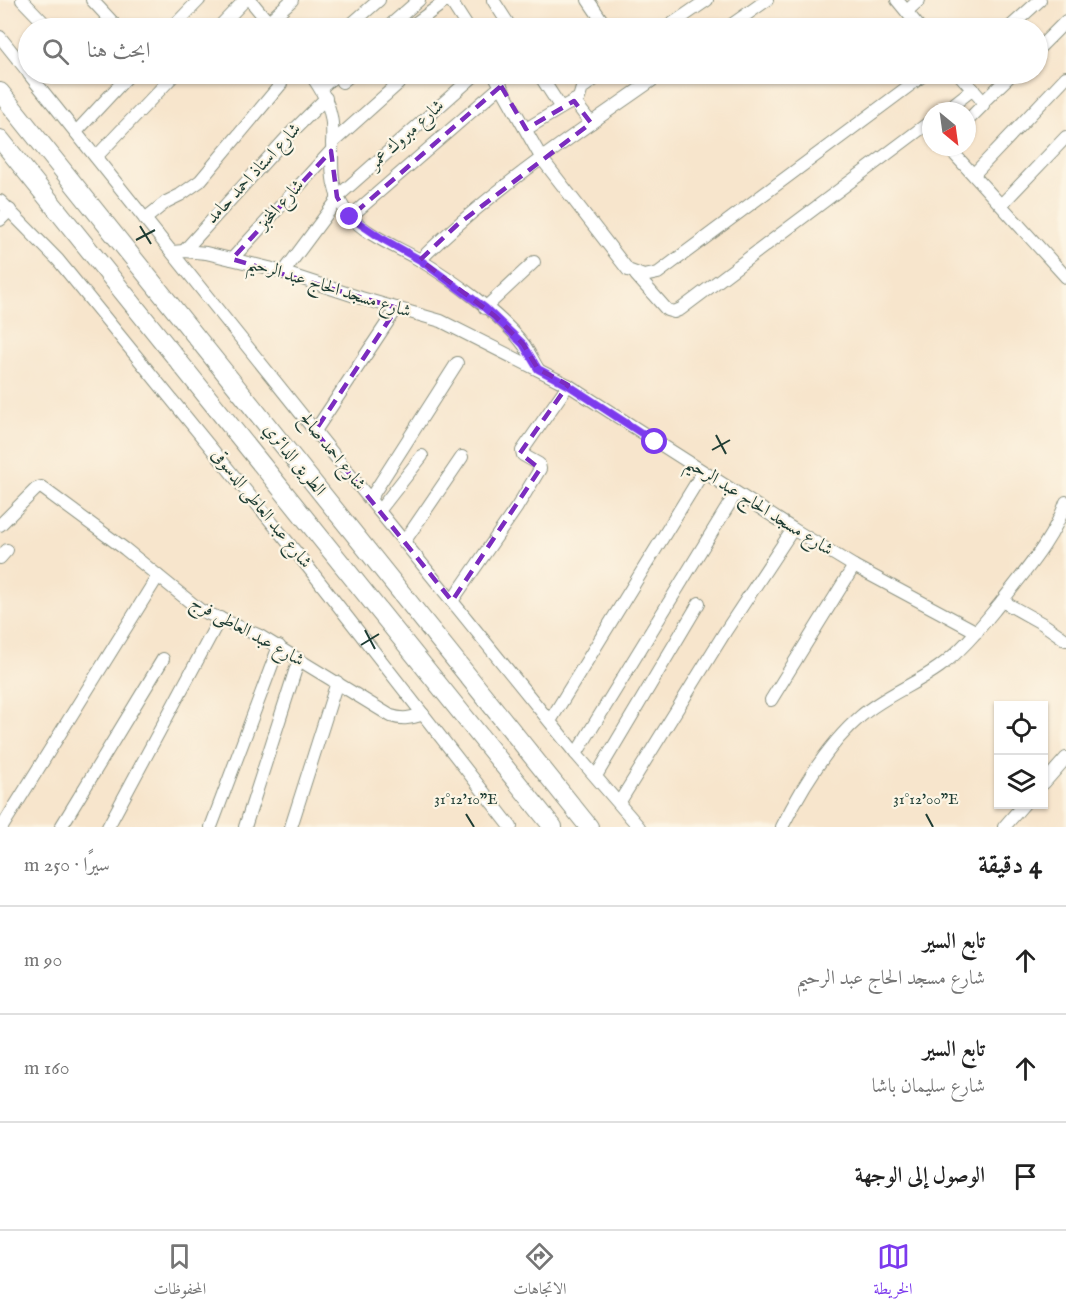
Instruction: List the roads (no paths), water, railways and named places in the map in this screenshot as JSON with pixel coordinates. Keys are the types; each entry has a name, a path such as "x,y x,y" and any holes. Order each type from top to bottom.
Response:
{"highway":[{"name":"الطريق الدائري","path":"0,92 320,494 590,827"},
{"name":"الطريق الدائري","path":"0,139 553,827"}],"street":[{"path":"22,0 39,18"},
{"path":"92,0 109,18"},
{"path":"182,18 199,0"},
{"path":"228,18 245,0"},
{"path":"250,0 264,18"},
{"path":"276,18 292,0"},
{"path":"358,18 379,0"},
{"path":"398,18 419,0"},
{"path":"423,18 448,0 459,18"},
{"path":"493,0 505,18"},
{"path":"588,0 600,18"},
{"path":"681,18 707,0"},
{"path":"741,18 767,0"},
{"path":"897,0 912,18"},
{"path":"907,11 919,0"},
{"path":"1020,18 1040,0"},
{"path":"1048,39 1066,21"},
{"name":"شارع احمد صالح","path":"0,37 18,59"},
{"path":"974,174 1066,77"},
{"name":"شارع احمد صالح","path":"38,84 145,219 178,252 379,511 576,754 639,827"},
{"path":"75,132 121,84"},
{"path":"96,157 165,84"},
{"path":"145,219 166,202 200,181 281,84"},
{"path":"317,84 323,93 332,121 333,180 337,198 350,217 420,260 485,308 523,344 538,369"},
{"name":"شارع استاذ احمد حامد","path":"178,252 290,134 323,93 334,84"},
{"name":"شارع المخبز","path":"232,259 332,147 398,84"},
{"name":"شارع مبروك عمر","path":"283,273 337,198 465,84"},
{"path":"545,84 561,108"},
{"path":"525,129 579,98 582,88 588,84"},
{"path":"420,260 458,225 542,159 647,84"},
{"path":"350,217 501,86 542,159 628,270 636,274 651,276 912,84"},
{"path":"968,84 983,102"},
{"path":"976,113 981,109 983,102 1002,84"},
{"path":"957,102 973,90"},
{"path":"574,101 591,123"},
{"path":"636,274 667,310 674,312 681,309 922,128"},
{"path":"1001,205 1066,137"},
{"path":"957,156 1066,277"},
{"name":"شارع عبد العاطى الدسوقى","path":"0,201 58,260 128,345 308,567 511,827"},
{"path":"0,220 10,210"},
{"name":"شارع مسجد الحاج عبد الرحيم","path":"178,252 232,259 441,321 568,385 854,566 977,632"},
{"path":"485,308 534,262"},
{"path":"315,431 397,308"},
{"path":"370,499 457,363"},
{"path":"452,601 517,507 540,469 539,464 523,455 522,451 568,385"},
{"path":"379,511 422,456"},
{"path":"404,542 462,457"},
{"path":"550,721 703,472"},
{"name":"شارع عبد العاطى فرج","path":"0,525 36,489 41,487 125,549 200,610 279,646 391,716 409,719 423,714"},
{"path":"576,754 736,493"},
{"path":"782,827 818,765 844,732 863,714 939,668 958,653 977,632 1033,562 1061,517 1066,502"},
{"path":"620,803 725,632 793,529"},
{"path":"771,700 854,566"},
{"path":"2,827 158,576"},
{"path":"1002,601 1066,640"},
{"path":"596,776 699,603"},
{"path":"108,827 220,618"},
{"path":"211,827 279,646"},
{"path":"61,827 163,658"},
{"path":"245,827 299,659"},
{"path":"291,827 337,682"},
{"path":"1048,778 1066,758"},
{"path":"1004,827 1020,809"}]}
